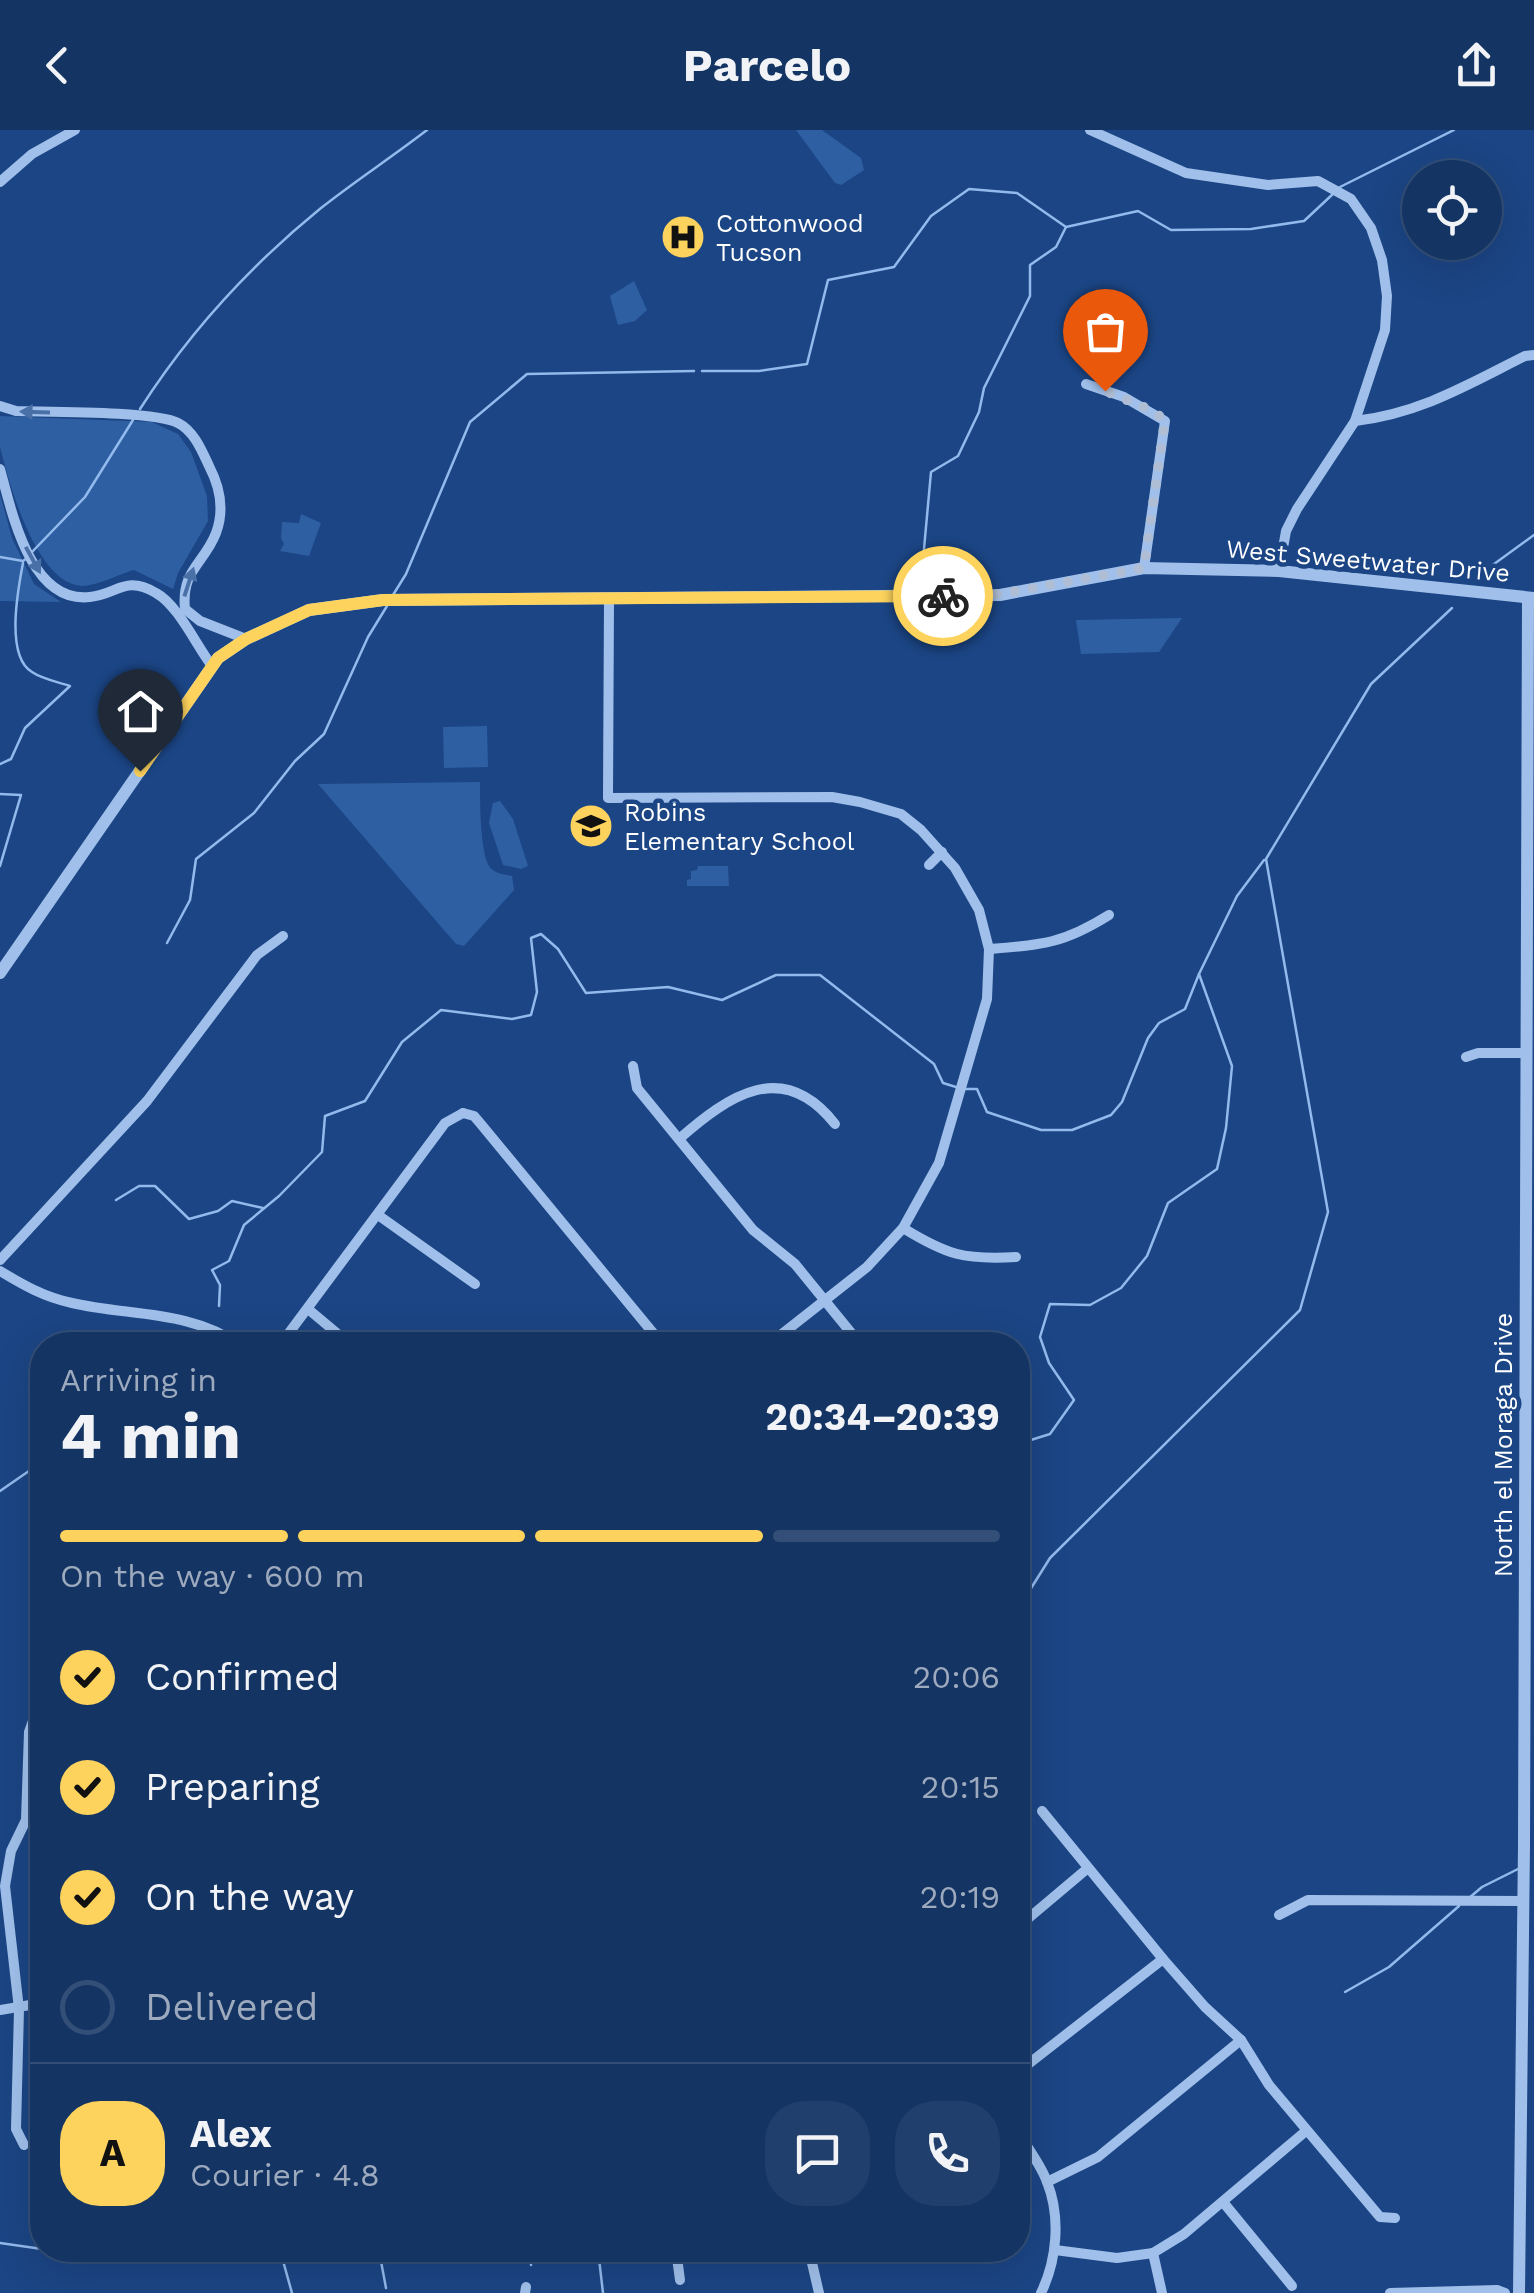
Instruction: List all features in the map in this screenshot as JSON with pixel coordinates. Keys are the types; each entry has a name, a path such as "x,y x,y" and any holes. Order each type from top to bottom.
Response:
{"street":[{"path":"0,182 32,154 75,130"},
{"path":"1090,130 1186,172 1268,185 1318,181 1350,199 1371,228 1382,260 1387,296 1385,330 1355,422 1286,531 1279,571"},
{"path":"1355,422 1394,417 1534,355"},
{"path":"1086,384 1124,397 1165,420 1144,568"},
{"path":"0,406 16,411 154,417 178,422 196,440 221,490 216,532 183,590 185,609 200,621 246,639"},
{"path":"0,469 22,542 45,583 67,596 92,597 117,586 137,584 160,594 180,615 191,640 212,666"},
{"name":"West Sweetwater Drive","path":"0,974 218,658 246,639 309,610 383,600 1000,594 1144,568 1279,571 1531,598"},
{"name":"North el Moraga Drive","path":"1519,2293 1524,1901 1529,1845 1530,1374 1525,1053 1531,598"},
{"path":"609,600 608,798 832,797 901,814 942,852 978,910 989,949 987,999 938,1163 903,1228 868,1267 784,1332"},
{"path":"929,865 942,852"},
{"path":"989,949 1049,944 1079,934 1109,915"},
{"path":"0,1260 146,1101 257,955 283,936"},
{"path":"1466,1057 1525,1053"},
{"path":"633,1066 637,1088 754,1230 795,1264 850,1332"},
{"path":"680,1139 715,1108 758,1090 796,1093 819,1104 835,1124"},
{"path":"290,1332 445,1123 462,1109 480,1123 652,1332"},
{"path":"378,1215 475,1284"},
{"path":"903,1228 940,1250 975,1259 1016,1257"},
{"path":"0,1270 34,1292 73,1304 192,1322 213,1332"},
{"path":"308,1308 336,1332"},
{"path":"24,2145 16,2128 18,2009 5,1886 11,1851 26,1820 30,1729"},
{"path":"1042,1811 1162,1959 1241,2040 1269,2085 1380,2217 1396,2218"},
{"path":"26,1820 30,1822"},
{"path":"1030,1916 1088,1868"},
{"path":"1278,1916 1308,1900 1524,1901"},
{"path":"1030,2063 1162,1959"},
{"path":"0,2010 30,2006"},
{"path":"1048,2182 1098,2156 1241,2040"},
{"path":"1055,2250 1117,2258 1153,2253 1184,2234 1306,2131"},
{"path":"1030,2153 1048,2182 1054,2212 1055,2250 1041,2293"},
{"path":"1223,2202 1292,2286"},
{"path":"1153,2253 1162,2293"},
{"path":"678,2262 680,2280"},
{"path":"811,2262 819,2293"},
{"path":"1390,2293 1505,2293"}],"shaded area":[{"path":"796,130 822,130 861,158 864,170 841,185 835,183"},
{"path":"634,281 647,310 635,321 618,325 610,296"},
{"path":"0,416 152,422 178,434 191,452 207,496 208,521 173,589 134,570 82,586 66,581 51,568 27,529 10,484 0,447"},
{"path":"0,494 12,538 34,584 61,602 0,601"},
{"path":"301,514 321,523 309,556 280,551 284,544 282,522 299,523"},
{"path":"1182,618 1159,652 1081,654 1076,620"},
{"path":"487,726 488,767 444,768 443,727"},
{"path":"480,782 486,859 494,871 512,876 514,890 464,946 456,944 318,784"},
{"path":"500,801 513,819 528,866 521,869 503,865 489,823 493,803"},
{"path":"698,866 728,866 729,886 687,886 691,871"}],"waterway":[{"path":"140,409 200,327 270,253 321,208 427,130"},
{"path":"1340,187 1454,130"},
{"path":"702,371 759,371 807,364 828,280 894,267 931,216 969,189 1017,193 1066,227"},
{"path":"922,571 931,472 958,456 979,412 984,388 1030,296 1030,265 1056,247 1066,227 1138,211 1171,230 1251,229 1304,221 1334,193"},
{"path":"393,595 406,574 470,422 527,374 694,371"},
{"path":"32,552 85,497 133,420"},
{"path":"1479,575 1534,535"},
{"path":"0,557 23,561 27,558"},
{"path":"0,764 11,759 25,728 70,686 32,672 18,652 16,621 23,563"},
{"path":"167,943 190,900 196,859 254,813 295,761 324,734 368,637 387,606"},
{"path":"1030,1590 1050,1558 1300,1310 1328,1212 1266,859 1371,684 1452,608"},
{"path":"0,794 21,795 0,866"},
{"path":"1030,1440 1050,1434 1074,1400 1049,1363 1040,1337 1050,1304 1090,1305 1121,1288 1147,1256 1168,1203 1217,1169 1232,1066 1199,974 1237,896 1264,860"},
{"path":"219,1306 220,1285 212,1270 229,1261 244,1225 322,1152 325,1116 365,1101 402,1042 441,1010 512,1019 531,1015 537,992 531,938 541,934 558,949 586,993 668,987 722,1000 776,975 820,975 934,1064 943,1083 956,1087"},
{"path":"963,1089 977,1089 987,1112 1041,1130 1072,1130 1111,1115 1122,1102 1148,1038 1159,1023 1185,1009 1199,974"},
{"path":"116,1200 139,1186 155,1186 189,1219 218,1211 232,1201 263,1208"},
{"path":"0,1491 30,1470"},
{"path":"1469,1898 1518,1869"},
{"path":"1345,1992 1389,1967 1459,1906"},
{"path":"0,2243 30,2247"},
{"path":"283,2262 292,2293"},
{"path":"381,2262 386,2288"},
{"path":"599,2262 603,2293"}],"way so far":[{"path":"943,596 1000,594 1144,568 1165,420 1105,391"}],"place":[{"name":"Cottonwood Tucson","path":"683,237"},
{"name":"Robins Elementary School","path":"591,826"}],"route":[{"path":"140,771 218,658 246,639 309,610 383,600 943,596"}]}
